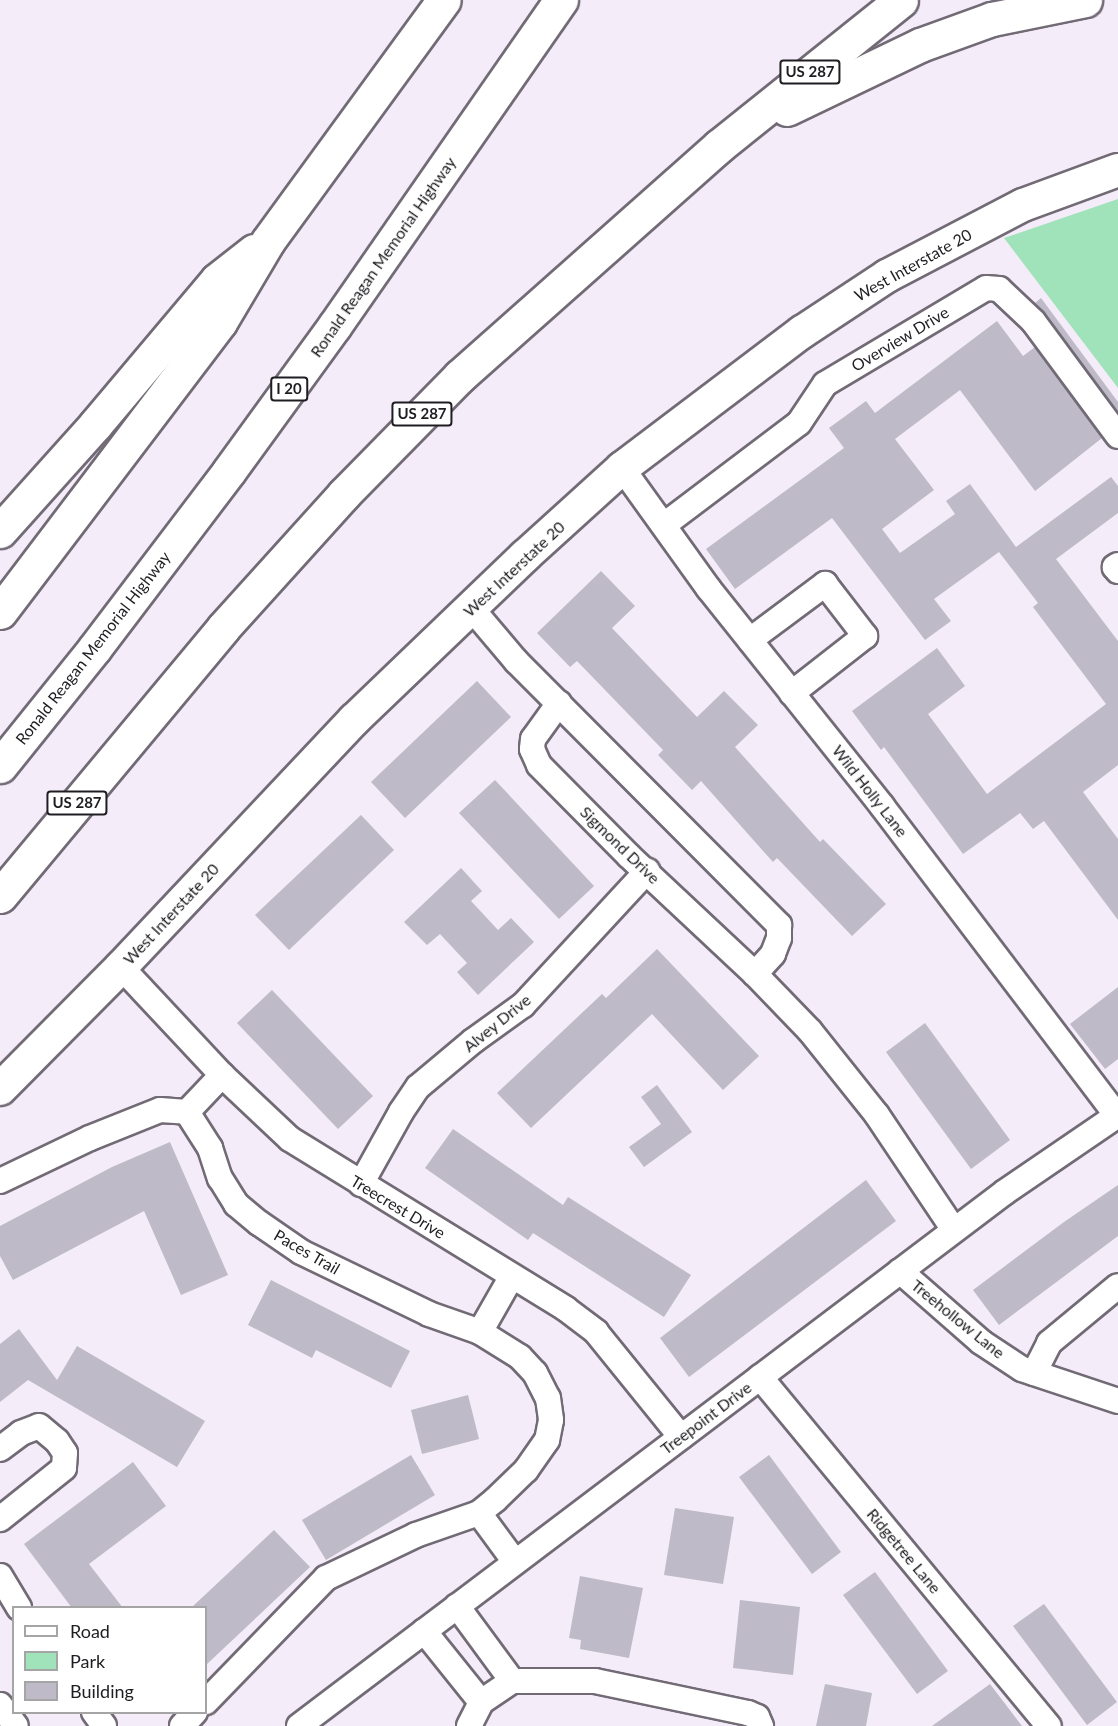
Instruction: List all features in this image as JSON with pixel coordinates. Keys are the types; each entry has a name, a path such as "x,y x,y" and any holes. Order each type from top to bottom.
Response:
{"highway":[{"path":"0,612 220,322 268,241 444,0"},
{"name":"Ronald Reagan Memorial Highway","path":"0,766 94,649 229,471 349,306 561,0"},
{"name":"US 287","path":"0,896 223,628 344,494 460,376 719,146 901,0"},
{"path":"719,146 830,86 920,45 992,19 1085,0"},
{"path":"0,531 217,280 268,241"}],"main road":[{"name":"West Interstate 20","path":"0,1089 121,967 354,720 525,556 622,468 801,332 887,276 1023,205 1118,170"}],"street":[{"name":"Overview Drive","path":"664,525 799,423 825,384 986,288 999,289 1033,321 1118,436"},
{"name":"Wild Holly Lane","path":"622,468 750,640 882,806 1118,1115"},
{"path":"1118,565 1115,567 1118,571"},
{"path":"750,640 825,584 865,636 792,693"},
{"path":"472,609 516,661 779,925 779,938 773,954 755,974"},
{"name":"Sigmond Drive","path":"559,703 533,739 532,749 539,765 755,974 810,1031 856,1087 954,1230"},
{"name":"Alvey Drive","path":"361,1184 401,1112 418,1087 473,1041 523,1005 647,872"},
{"name":"Treecrest Drive","path":"121,967 222,1075 290,1139 566,1309 596,1332 681,1437"},
{"path":"0,1181 90,1138 159,1110 187,1112 222,1075"},
{"name":"Paces Trail","path":"187,1112 210,1148 220,1178 236,1204 301,1252 429,1314 480,1332 520,1356 535,1373 548,1398 551,1420 547,1440 526,1470 479,1513 416,1535 326,1578 207,1701"},
{"name":"Treepoint Drive","path":"298,1726 954,1230 1118,1115"},
{"name":"Treehollow Lane","path":"900,1271 981,1342 1022,1370 1118,1401"},
{"path":"480,1332 512,1276"},
{"path":"1034,1373 1049,1343 1118,1286"},
{"name":"Ridgetree Lane","path":"760,1377 1049,1726"},
{"path":"0,1449 21,1433 39,1426 57,1441 65,1453 64,1467 0,1519"},
{"path":"479,1513 515,1562"},
{"path":"0,1576 19,1606"},
{"path":"457,1606 512,1681"},
{"path":"424,1631 481,1702"},
{"path":"469,1726 481,1702 512,1681 595,1682 748,1713 757,1717 761,1726"},
{"path":"0,1705 16,1726"},
{"path":"95,1714 104,1726"},
{"path":"182,1726 194,1714"}],"green space":[{"path":"1118,199 1118,388 1004,238"}],"building":[{"path":"1041,298 1118,402 1118,412 1035,303"},
{"path":"997,321 1023,356 1035,347 1102,438 1035,491 960,390 895,439 934,490 882,529 900,553 955,514 946,501 970,484 1016,547 1111,477 1118,486 1118,513 1056,559 1118,641 1118,765 1083,792 1118,839 1118,920 1044,821 1033,829 1020,813 963,854 884,747 881,750 852,711 937,648 965,686 928,714 987,794 1106,704 1033,607 1038,603 999,552 934,599 951,621 925,640 832,518 735,589 706,549 844,448 829,428 866,401 875,413"},
{"path":"601,571 635,606 612,628 697,717 724,691 758,725 735,747 820,842 823,839 886,904 852,936 777,858 773,862 701,781 692,790 658,755 663,750 577,661 570,667 537,633"},
{"path":"477,681 511,717 405,818 371,782"},
{"path":"495,780 594,886 559,919 459,813"},
{"path":"361,815 394,850 289,950 255,915"},
{"path":"461,868 482,891 471,901 498,930 511,918 534,942 478,995 457,972 467,963 440,934 427,945 404,922"},
{"path":"657,949 759,1056 723,1090 652,1014 531,1128 497,1093 602,994 606,998"},
{"path":"1118,987 1118,1059 1105,1069 1070,1024"},
{"path":"272,990 373,1096 338,1129 237,1023"},
{"path":"925,1023 1010,1140 971,1169 886,1052"},
{"path":"657,1085 692,1132 644,1167 629,1147 661,1124 641,1097"},
{"path":"453,1129 563,1205 568,1197 691,1275 664,1317 533,1233 528,1240 425,1168"},
{"path":"170,1142 228,1275 181,1295 144,1211 13,1280 0,1256 0,1226 112,1167"},
{"path":"866,1180 896,1221 689,1377 660,1338"},
{"path":"1118,1185 1118,1236 999,1325 973,1290"},
{"path":"271,1280 410,1351 391,1388 316,1350 312,1358 248,1325"},
{"path":"19,1329 57,1380 77,1346 205,1421 177,1467 28,1380 0,1402 0,1344"},
{"path":"468,1395 479,1439 422,1454 411,1410"},
{"path":"411,1455 435,1495 326,1560 302,1520"},
{"path":"769,1455 841,1552 812,1574 739,1477"},
{"path":"133,1462 166,1506 89,1564 121,1606 70,1606 24,1544"},
{"path":"675,1508 734,1517 723,1584 664,1575"},
{"path":"274,1530 310,1567 207,1664 207,1606 193,1606"},
{"path":"875,1572 948,1671 917,1694 843,1595"},
{"path":"580,1576 643,1588 629,1658 580,1649 581,1640 569,1638"},
{"path":"740,1600 800,1607 793,1675 733,1668"},
{"path":"1044,1604 1117,1702 1087,1725 1013,1626"},
{"path":"825,1684 872,1693 866,1726 816,1726"},
{"path":"990,1684 1022,1726 932,1726"}]}
